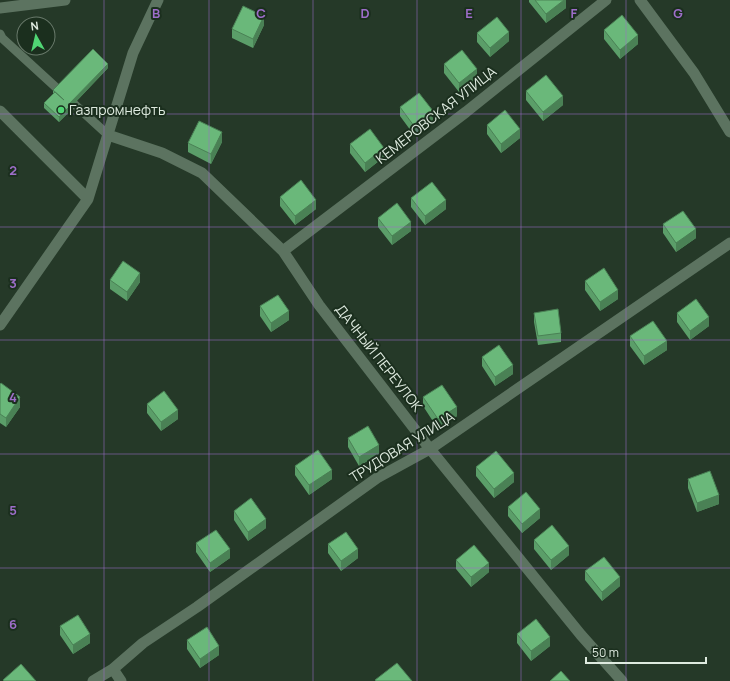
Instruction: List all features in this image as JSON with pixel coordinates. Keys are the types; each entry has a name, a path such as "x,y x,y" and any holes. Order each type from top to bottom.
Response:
{"street":[{"path":"0,8 65,0"},
{"path":"0,325 88,199 133,53 158,0"},
{"name":"КЕМЕРОВСКАЯ УЛИЦА","path":"283,251 466,112 606,0"},
{"path":"640,0 694,73 730,132"},
{"path":"0,111 88,199"},
{"name":"ДАЧНЫЙ ПЕРЕУЛОК","path":"108,135 162,153 202,173 283,251 319,305 430,449 581,635 622,681"},
{"name":"ТРУДОВАЯ УЛИЦА","path":"93,681 112,669 143,642 197,607 377,478 430,449 730,243"},
{"path":"112,669 121,681"}],"lane":[{"path":"0,34 2,38 108,135"}],"building":[{"path":"535,0 564,0 546,14"},
{"path":"243,6 264,16 253,39 232,29"},
{"path":"622,15 638,35 620,50 604,30"},
{"path":"497,17 509,32 490,48 477,33"},
{"path":"93,49 108,64 68,105 70,106 59,117 44,103 55,92 64,100 53,90"},
{"path":"462,50 477,69 459,83 444,64"},
{"path":"546,75 563,96 543,112 526,91"},
{"path":"419,93 433,111 414,126 400,107"},
{"path":"505,110 520,129 501,144 487,125"},
{"path":"199,121 222,132 211,154 188,143"},
{"path":"370,129 384,148 365,163 350,144"},
{"path":"301,180 316,200 295,216 280,197"},
{"path":"432,182 446,200 425,216 411,198"},
{"path":"397,203 411,222 392,236 378,218"},
{"path":"683,211 696,229 676,243 663,224"},
{"path":"123,261 140,273 127,292 110,280"},
{"path":"604,268 618,290 600,302 585,281"},
{"path":"278,295 289,311 271,323 260,306"},
{"path":"696,299 709,317 690,331 677,313"},
{"path":"558,309 561,333 538,336 534,313"},
{"path":"653,321 667,341 644,356 630,336"},
{"path":"499,345 513,365 495,377 482,357"},
{"path":"1,383 20,397 6,418 0,414"},
{"path":"442,385 457,407 438,419 423,397"},
{"path":"164,391 178,410 161,422 147,404"},
{"path":"368,426 379,445 359,457 348,438"},
{"path":"318,450 332,470 309,485 295,466"},
{"path":"496,451 514,473 494,489 476,467"},
{"path":"710,471 719,495 697,503 688,479"},
{"path":"526,492 540,509 522,524 508,507"},
{"path":"251,498 266,519 248,532 234,511"},
{"path":"552,525 569,546 551,560 534,540"},
{"path":"216,530 230,549 210,563 196,543"},
{"path":"346,532 358,549 341,561 328,544"},
{"path":"474,545 489,563 471,577 456,560"},
{"path":"604,557 620,577 602,592 585,571"},
{"path":"78,615 90,634 73,645 60,626"},
{"path":"536,619 550,637 531,651 517,634"},
{"path":"207,627 219,646 200,659 187,640"},
{"path":"397,663 412,681 375,680"},
{"path":"21,664 36,681 3,680"},
{"path":"561,671 570,681 550,681"}],"place":[{"name":"Газпромнефть","path":"61,110"}]}
